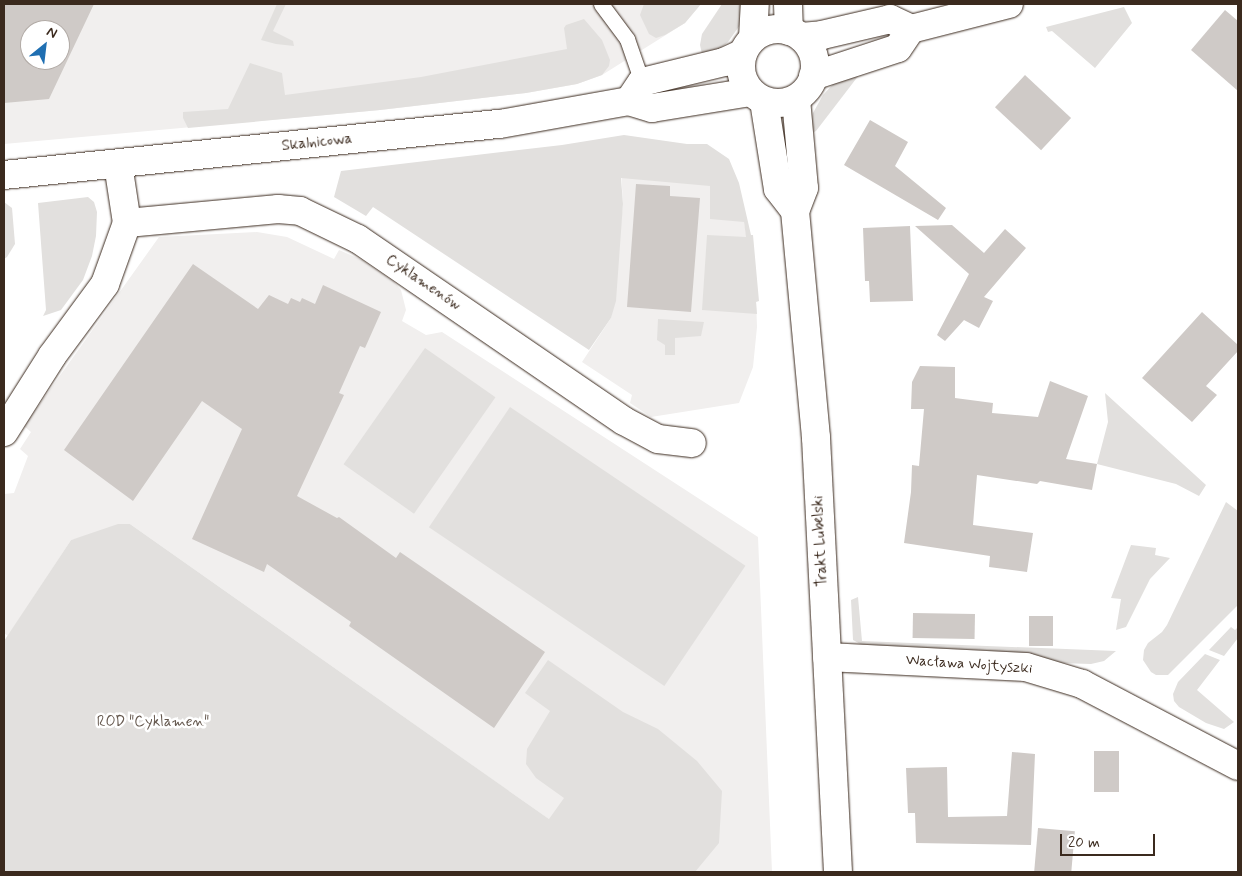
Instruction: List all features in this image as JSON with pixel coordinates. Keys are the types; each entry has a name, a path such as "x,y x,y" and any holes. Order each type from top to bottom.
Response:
{"street":[{"path":"755,4 742,77 757,96 778,189 795,211"},
{"path":"757,96 780,103 796,99 809,86 814,76 813,54 795,34 788,4"},
{"path":"748,46 771,30 795,34 822,35 890,19 911,28 1010,4"},
{"path":"814,76 898,48 911,28"},
{"name":"Skalnicowa","path":"4,175 500,124 635,91 724,62 748,46"},
{"name":"Skalnicowa","path":"635,91 652,108 757,96"},
{"name":"Trakt Lubelski","path":"796,99 804,188 795,211 813,400 838,872"},
{"path":"4,432 52,356 105,284 127,223 118,164"},
{"name":"Cyklamenów","path":"127,223 278,209 300,211 358,239 624,421 658,439 692,444"},
{"name":"Wacława Wojtyszki","path":"827,657 1026,666 1082,684 1238,766"}],"lane":[{"path":"601,4 627,39 635,91"}],"shaded area":[{"path":"4,4 701,4 685,23 602,75 577,84 526,93 380,110 4,144"},
{"path":"621,169 739,189 756,298 757,327 753,367 739,403 651,417 630,403 632,395 582,362 611,318 623,204"},
{"path":"257,232 287,237 334,259 339,250 362,260 393,281 401,290 406,310 402,321 426,335 442,332 758,537 772,872 624,872 130,524 71,540 8,636 4,633 4,494 14,493 28,456 20,449 31,432 24,426 159,237"}],"green space":[{"path":"277,4 286,4 273,31 293,41 294,46 261,40"},
{"path":"644,4 701,4 685,23 656,38 649,34 640,15"},
{"path":"722,4 745,4 740,25 728,42 719,49 702,54 700,45 702,34"},
{"path":"1124,7 1132,23 1095,68 1052,31 1048,32 1046,27"},
{"path":"584,19 602,40 610,60 609,66 602,75 577,84 526,93 380,110 188,128 183,118 183,112 228,109 250,63 282,73 285,95 421,77 567,49 564,28 566,25"},
{"path":"859,75 816,131 810,134 813,113 823,95 836,81"},
{"path":"624,135 687,144 707,144 729,159 739,183 751,235 753,235 759,301 756,302 757,314 702,310 707,235 746,237 744,222 710,219 710,186 621,178 623,204 616,301 611,318 589,350 373,207 366,216 334,197 341,171 562,145"},
{"path":"88,197 94,202 97,212 96,236 92,256 83,280 61,310 43,316 46,310 38,203"},
{"path":"4,202 12,208 15,244 4,259"},
{"path":"658,319 704,322 701,336 675,338 675,355 665,355 665,345 657,340"},
{"path":"425,348 495,397 414,514 344,464"},
{"path":"1105,393 1206,485 1199,496 1176,484 1097,464 1108,422"},
{"path":"510,407 745,566 664,686 429,527"},
{"path":"1226,502 1238,511 1238,605 1168,675 1156,675 1151,672 1143,660 1144,650 1148,643 1162,632 1167,625"},
{"name":"ROD \"Cyklamen\"","path":"118,524 130,524 549,819 564,798 536,778 526,764 527,749 550,711 525,693 548,660 623,712 658,729 697,761 722,791 719,843 695,872 4,872 4,641 71,540"},
{"path":"1131,545 1156,548 1155,555 1170,558 1150,579 1126,627 1116,630 1121,599 1111,598"},
{"path":"858,597 862,641 1116,651 1104,661 1091,664 1059,663 1033,655 979,650 866,647 853,640 851,600"},
{"path":"1231,627 1235,630 1238,627 1238,638 1224,656 1209,650"},
{"path":"1205,654 1220,660 1197,690 1234,722 1224,729 1206,723 1179,707 1174,701 1173,694 1178,682"}],"building":[{"path":"4,4 94,4 70,55 70,20 20,20 20,70 63,70 49,99 4,103"},
{"path":"1225,10 1238,21 1238,91 1191,50"},
{"path":"1025,75 1071,118 1041,150 995,107"},
{"path":"870,120 908,142 895,166 946,208 938,220 844,165"},
{"path":"636,184 670,186 670,196 700,198 691,312 627,307"},
{"path":"952,225 984,253 1005,229 1026,248 984,297 993,301 979,328 964,320 945,341 937,335 969,274 915,226"},
{"path":"910,226 913,301 870,302 869,281 865,281 863,228"},
{"path":"193,264 258,309 269,295 288,304 291,298 300,302 302,298 315,304 323,285 381,312 365,348 360,346 339,393 344,395 297,496 337,518 339,517 396,558 400,552 545,652 494,728 349,626 351,622 267,564 264,572 192,539 242,429 202,401 133,501 64,450"},
{"path":"1202,312 1238,345 1238,351 1206,386 1217,395 1192,422 1142,378"},
{"path":"920,366 955,367 955,398 993,403 992,413 1038,417 1050,381 1088,396 1066,459 1097,464 1092,490 1040,481 1037,484 977,475 973,525 1033,533 1027,572 989,567 990,556 904,543 911,492 912,465 919,466 924,409 911,409 912,382"},
{"path":"913,613 975,614 975,639 913,638"},
{"path":"1029,616 1053,616 1053,646 1029,646"},
{"path":"1094,751 1119,751 1119,792 1094,792"},
{"path":"1012,752 1035,754 1031,845 916,843 915,813 908,813 906,768 947,767 948,817 1007,816"},
{"path":"1038,828 1075,831 1071,872 1034,872"}]}
